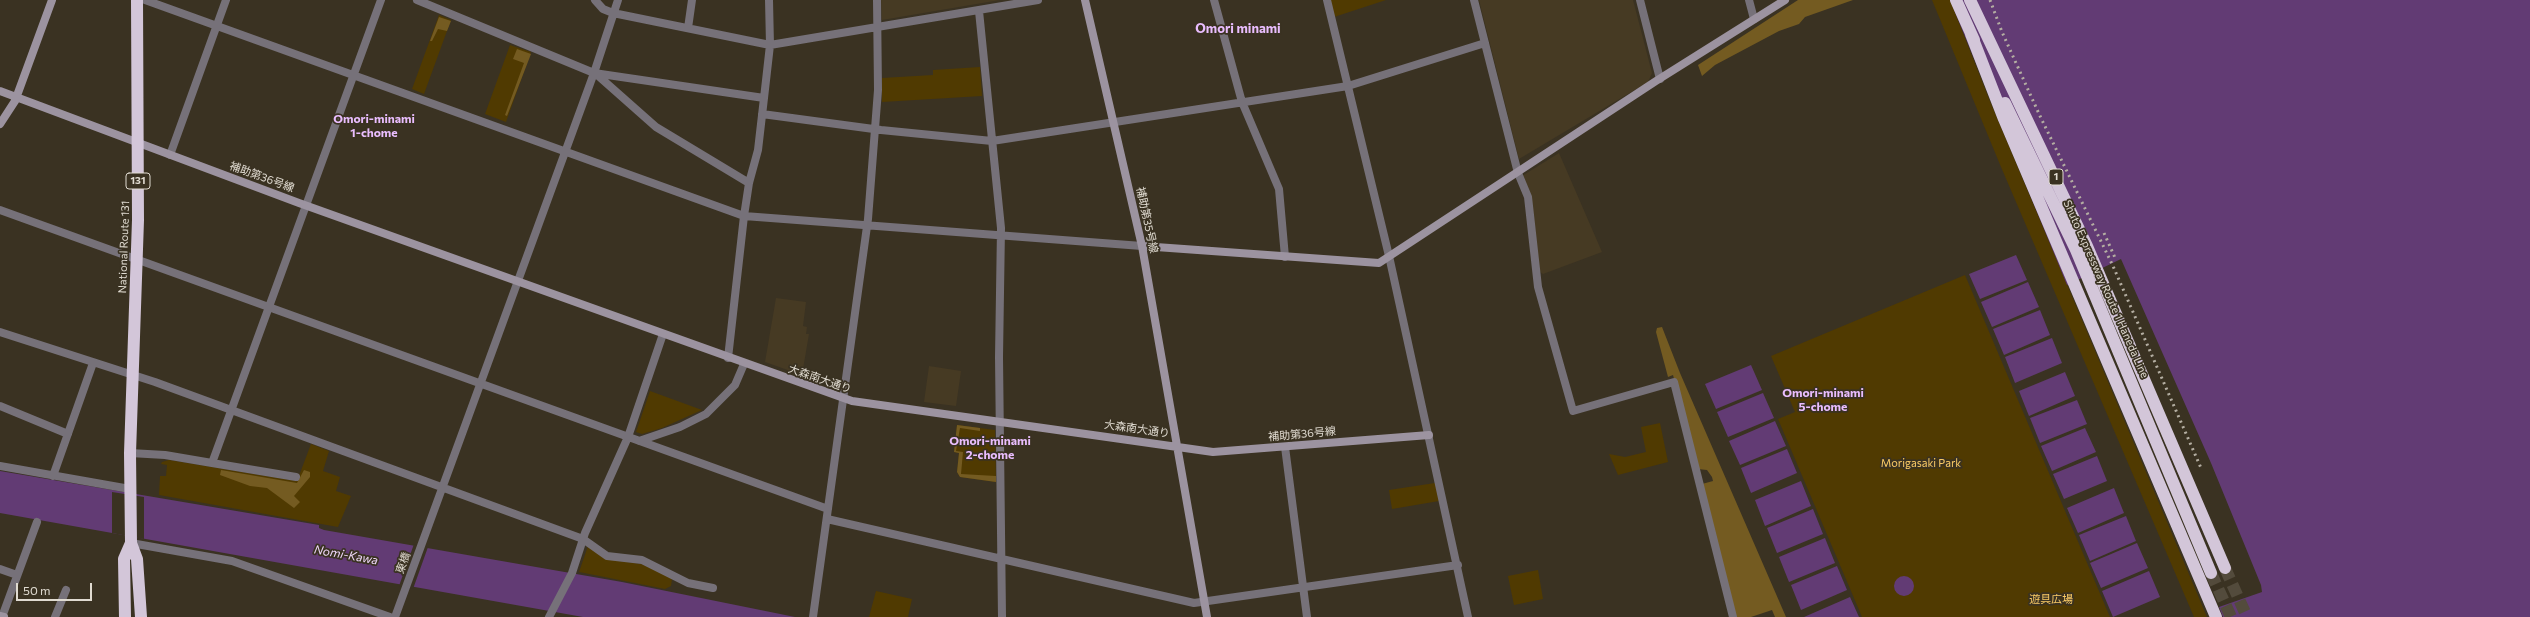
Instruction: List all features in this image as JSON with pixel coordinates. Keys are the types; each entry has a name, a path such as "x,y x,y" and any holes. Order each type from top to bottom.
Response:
{"highway":[{"name":"National Route 131","path":"130,492 130,453 138,260 137,0"},
{"name":"Shuto Expressway Route 1 Haneda Line","path":"1956,0 1970,34 2054,200 2124,362 2211,573"},
{"name":"Shuto Expressway Route 1 Haneda Line","path":"1970,0 2065,195 2136,357 2225,568"},
{"path":"1970,34 2004,119 2216,617"},
{"name":"131","path":"130,492 131,540 137,559 141,617"},
{"name":"131","path":"125,617 124,559 131,540"}],"street":[{"path":"0,122 16,97 52,0"},
{"path":"145,0 744,216 1367,263 1379,262 1390,256 1660,79 1785,0"},
{"path":"170,155 226,0"},
{"path":"212,463 381,0"},
{"path":"417,0 594,73 764,98"},
{"path":"595,0 603,9 613,13 770,45 1038,0"},
{"name":"東橋","path":"395,617 566,152 618,0"},
{"path":"688,28 692,0"},
{"path":"728,358 744,216 749,183 758,150 764,98 770,45 769,0"},
{"path":"814,617 867,226 878,90 877,0"},
{"name":"補助第35号線","path":"1085,0 1142,246 1207,617"},
{"path":"1214,0 1242,102 1279,189 1285,257"},
{"path":"1327,0 1390,256 1458,565 1468,617"},
{"path":"1474,0 1518,173 1528,197 1538,287 1573,411 1674,382 1733,617"},
{"path":"1640,0 1660,79"},
{"path":"1749,0 1754,19"},
{"path":"979,11 1000,236 1002,617"},
{"path":"762,114 875,129 992,141 1113,120 1348,86 1485,43"},
{"path":"594,73 656,126 749,183"},
{"name":"補助第36号線","path":"0,91 306,205 518,281"},
{"path":"0,210 828,509"},
{"name":"大森南大通り","path":"518,281 843,399 1177,446"},
{"path":"0,332 134,376 583,539 607,556 642,560 688,583 713,588"},
{"path":"550,615 572,573 583,539 628,437 663,334"},
{"path":"53,476 93,363"},
{"path":"639,441 680,428 706,414 735,385 744,364"},
{"path":"0,406 68,434"},
{"name":"補助第36号線","path":"1177,446 1213,452 1429,435"},
{"path":"1285,447 1308,617"},
{"path":"130,453 165,455 296,477"},
{"path":"0,466 130,492"},
{"path":"827,519 1186,601 1205,602 1458,565"},
{"path":"2,616 36,522"},
{"path":"131,540 232,560 390,617"},
{"path":"0,569 17,575"},
{"path":"55,617 66,590"}],"shaded area":[{"path":"881,0 1000,0 882,20"},
{"path":"1479,0 1633,0 1652,73 1648,82 1519,159"},
{"path":"1798,0 1853,0 1805,17 1799,24 1779,31 1715,65 1702,76 1698,65"},
{"path":"439,17 451,21 447,31 438,29 432,41 430,41"},
{"path":"517,49 531,54 507,116 505,115 524,63 513,59"},
{"path":"1559,153 1602,252 1543,274 1539,271 1522,176"},
{"path":"776,298 806,302 803,326 807,327 806,334 809,334 802,375 765,362"},
{"path":"1662,327 1680,373 1786,617 1775,617 1772,610 1751,617 1735,617 1702,484 1713,481 1712,477 1707,470 1698,469 1673,375 1668,377 1656,332 1657,328"},
{"path":"929,366 961,371 956,406 924,402"},
{"path":"957,425 980,428 980,431 960,428 956,451 963,452 961,474 996,476 996,482 960,477 957,472 959,453 954,452"},
{"path":"221,470 297,483 304,470 310,472 310,477 294,496 300,502 294,508 267,488 250,486 220,475"}],"green space":[{"path":"1327,0 1386,0 1331,18"},
{"path":"1932,0 1950,0 1989,99 2207,617 2194,617 2001,167"},
{"path":"439,15 451,20 424,94 412,89"},
{"path":"510,45 531,52 506,122 485,114"},
{"path":"980,67 982,96 882,102 882,78 933,75 933,70"},
{"name":"Morigasaki Park","path":"1965,275 2110,617 1862,617 1778,419 1795,412 1771,356"},
{"path":"650,391 702,410 662,428 642,434 636,432"},
{"path":"1660,423 1668,462 1618,475 1609,454 1625,457 1646,452 1641,427"},
{"path":"957,425 995,430 996,482 960,477 957,472 959,453 954,452"},
{"path":"311,444 329,451 323,471 340,477 336,491 351,496 338,527 159,495 160,476 166,476 167,465 161,464 162,462 169,460 297,481"},
{"path":"1435,483 1439,501 1392,509 1389,490"},
{"path":"588,546 620,561 641,564 668,575 672,579 671,586 665,589 579,572"},
{"path":"1538,570 1543,599 1514,605 1508,576"},
{"path":"876,591 912,599 908,617 869,617"}],"water":[{"path":"1950,0 2530,0 2530,617 2223,617 2219,607 2262,592 2261,585 2211,463 2121,259 2067,285"},
{"path":"2016,255 2027,280 1980,299 1969,274"},
{"path":"2028,282 2039,307 1992,327 1981,302"},
{"path":"2040,310 2050,335 2004,355 1993,329"},
{"path":"2052,338 2062,363 2015,383 2005,357"},
{"path":"1751,365 1762,390 1716,409 1705,384"},
{"path":"2065,372 2075,396 2029,416 2019,391"},
{"path":"1763,393 1774,418 1728,437 1717,412"},
{"path":"2077,400 2087,424 2040,443 2030,418"},
{"path":"1775,421 1786,446 1740,465 1729,441"},
{"path":"2085,428 2096,452 2052,471 2041,446"},
{"path":"1787,449 1797,473 1751,493 1741,468"},
{"path":"2097,456 2107,481 2064,499 2053,474"},
{"name":"Nomi-Kawa","path":"0,471 319,525 319,528 324,530 622,582 795,617 583,617 0,513"},
{"path":"1801,481 1811,506 1765,526 1755,500"},
{"path":"2114,488 2124,513 2078,533 2067,508"},
{"path":"1813,509 1823,534 1777,553 1767,528"},
{"path":"2126,516 2136,541 2090,561 2079,535"},
{"path":"1825,538 1835,563 1789,582 1779,557"},
{"path":"2137,543 2148,568 2101,588 2090,563"},
{"path":"1837,566 1847,590 1801,610 1791,585"},
{"path":"2149,571 2160,597 2113,617 2102,591"},
{"path":"1904,576 1911,579 1914,586 1911,593 1904,596 1897,593 1894,586 1897,579"},
{"path":"1850,597 1859,617 1804,617"}],"pier":[{"path":"112,492 144,497 144,539 112,533"},
{"path":"414,544 428,547 413,589 399,586"}],"tunnel":[{"path":"2225,568 2247,617"},
{"path":"2211,573 2231,617"}],"railway":[{"path":"1990,0 2002,32 2040,116 2113,266 2201,468"},
{"path":"2104,233 2116,260"}],"district":[{"name":"Omori minami","path":"1238,29"},
{"name":"Omori-minami 1-chome","path":"374,126"},
{"name":"Omori-minami 5-chome","path":"1823,400"},
{"name":"Omori-minami 2-chome","path":"990,448"}],"park label":[{"name":"遊具広場","path":"2051,599"}]}
